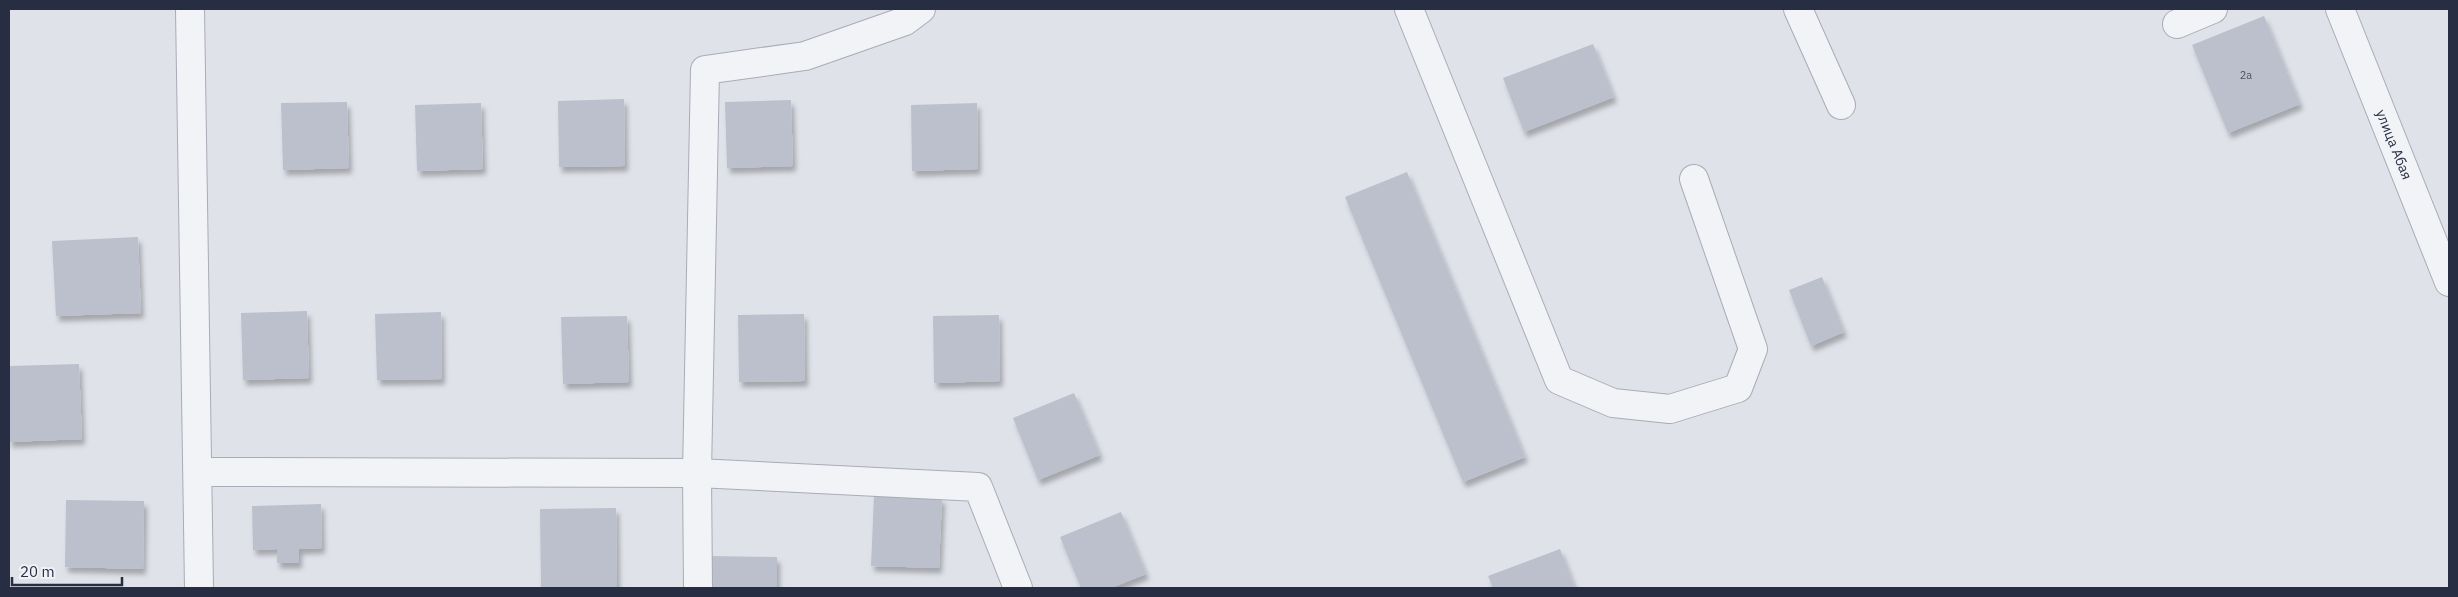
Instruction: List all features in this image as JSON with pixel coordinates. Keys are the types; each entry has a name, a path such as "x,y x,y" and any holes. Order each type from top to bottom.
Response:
{"street":[{"path":"190,9 199,588"},
{"path":"698,588 698,474 705,70 805,56 905,21 921,9"},
{"path":"1409,9 1559,380 1613,403 1670,409 1738,388 1753,349 1694,179"},
{"path":"1798,9 1841,105"},
{"path":"2178,24 2213,9"},
{"name":"улица Абая","path":"2340,9 2449,282"},
{"path":"198,472 698,474 978,488 1018,588"}],"building":[{"path":"2264,16 2300,104 2228,133 2192,45"},
{"path":"1593,44 1614,97 1524,132 1503,78"},
{"path":"624,99 625,166 559,167 558,101"},
{"path":"791,100 793,166 727,168 725,102"},
{"path":"347,102 349,168 283,170 281,103"},
{"path":"481,103 483,169 417,171 415,105"},
{"path":"977,103 978,169 912,171 911,105"},
{"path":"1407,172 1525,457 1463,482 1345,197"},
{"path":"138,237 141,313 56,316 52,241"},
{"path":"1822,277 1844,332 1811,346 1789,290"},
{"path":"307,311 309,378 243,380 241,313"},
{"path":"441,312 442,379 377,380 375,314"},
{"path":"804,314 805,381 739,382 738,315"},
{"path":"999,315 1000,381 934,383 933,316"},
{"path":"627,316 629,382 563,384 561,317"},
{"path":"79,364 82,439 9,442 9,366"},
{"path":"1074,393 1100,455 1038,480 1013,418"},
{"path":"874,496 942,498 939,568 871,566"},
{"path":"66,500 144,501 143,569 65,567"},
{"path":"321,504 322,548 299,549 299,563 277,563 277,549 253,550 252,506"},
{"path":"616,508 617,588 541,588 540,509"},
{"path":"1121,512 1146,574 1111,588 1081,588 1060,537"},
{"path":"1560,549 1575,588 1493,588 1488,576"},
{"path":"711,556 777,557 777,588 710,588"}]}
